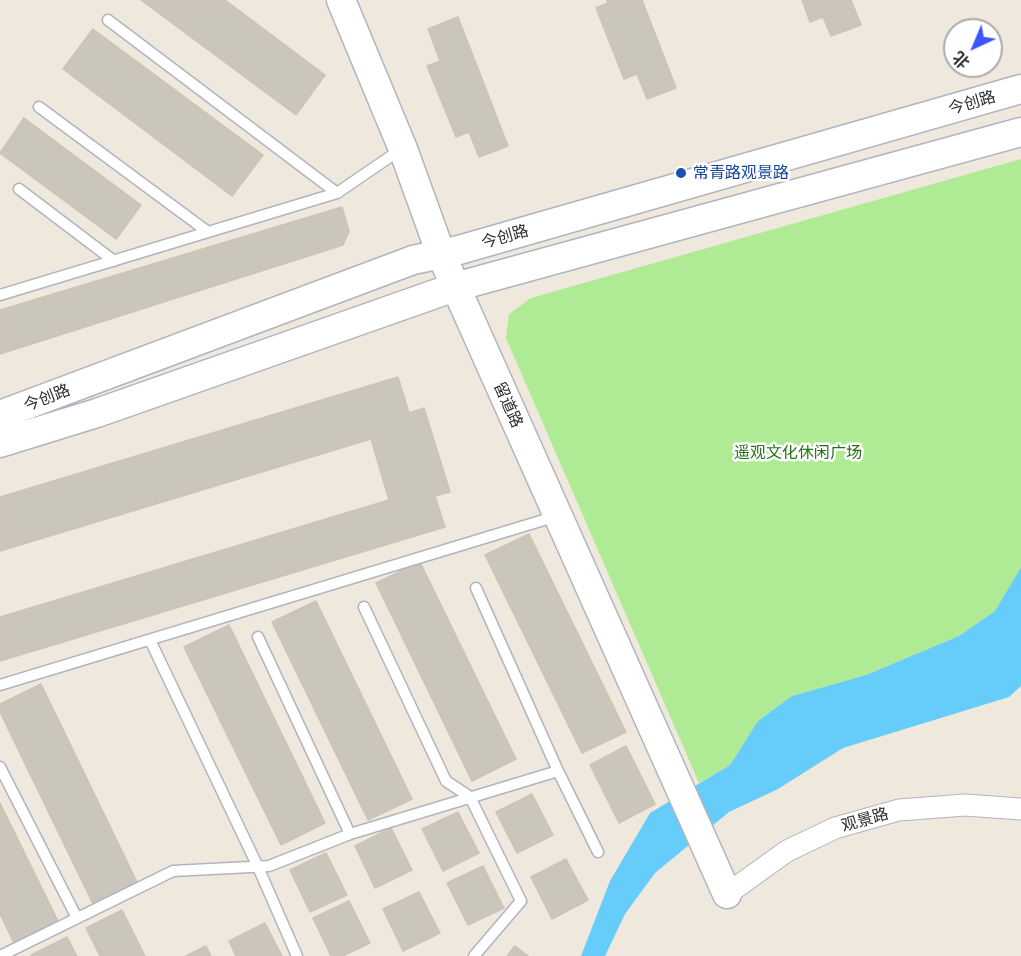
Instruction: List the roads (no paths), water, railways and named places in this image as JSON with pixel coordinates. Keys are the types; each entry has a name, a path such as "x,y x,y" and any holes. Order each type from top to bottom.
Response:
{"main road":[{"name":"留道路","path":"342,0 403,149 441,254 727,894"},
{"name":"今创路","path":"0,415 413,260 441,254 1021,89"},
{"name":"今创路","path":"0,443 97,413 456,286 1021,132"}],"street":[{"name":"观景路","path":"727,894 787,851 834,828 899,810 964,805 1021,809"}],"lane":[{"path":"108,20 337,194"},
{"path":"39,107 208,232"},
{"path":"0,295 337,194 403,149"},
{"path":"19,189 114,261"},
{"path":"0,685 558,516"},
{"path":"476,588 558,771 598,852"},
{"path":"364,607 446,780 470,797 520,901 474,956"},
{"path":"258,637 350,834"},
{"path":"150,640 258,867 297,956"},
{"path":"0,767 77,918"},
{"path":"0,956 173,871 269,866 350,834 558,771"}],"water":[{"path":"1021,567 1021,686 1009,697 843,748 778,789 729,812 655,873 625,914 605,956 581,956 610,881 650,813 730,765 758,721 792,696 866,675 959,636 995,611"}],"place":[{"name":"常青路观景路","path":"681,173"}],"park label":[{"name":"遥观文化休闲广场","path":"798,453"}]}
